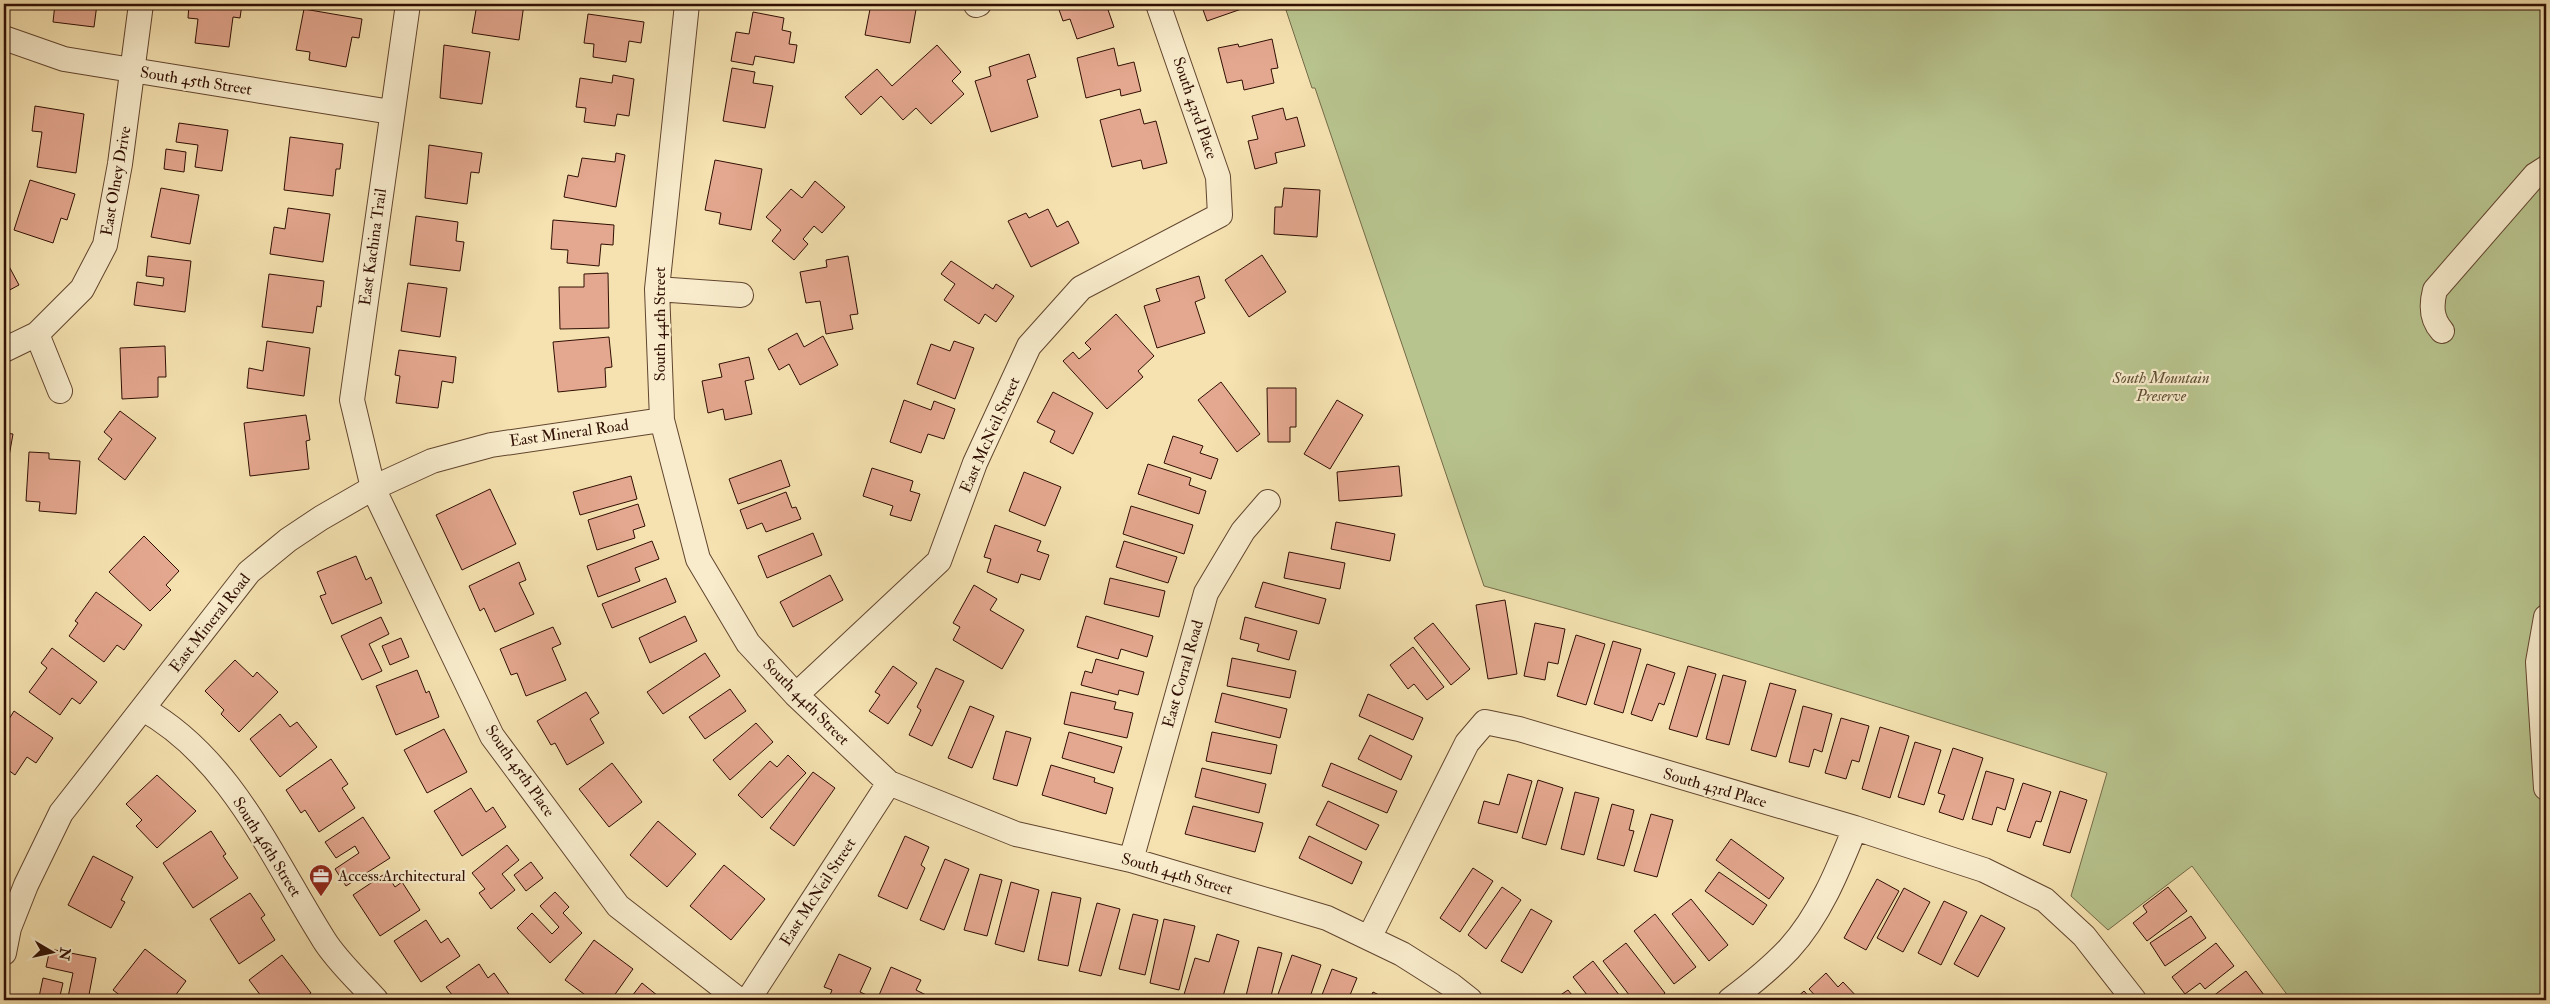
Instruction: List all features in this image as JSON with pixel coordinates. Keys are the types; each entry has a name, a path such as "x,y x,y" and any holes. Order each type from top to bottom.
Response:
{"street":[{"name":"East Olney Drive","path":"37,334 82,289 105,245 120,164 141,4"},
{"name":"East Kachina Trail","path":"373,488 352,400 391,112 408,4"},
{"name":"South 44th Street","path":"687,4 657,289 662,420 698,559 748,644 796,694 889,783 1016,834 1131,860 1327,918 1402,954 1451,985 1470,1000"},
{"name":"South 43rd Place","path":"1158,4 1218,177 1220,215"},
{"name":"South 45th Street","path":"4,38 64,59 391,112"},
{"path":"2442,331 2437,326 2433,314 2432,302 2435,290 2535,175 2546,168"},
{"name":"East McNeil Street","path":"796,694 939,561 975,462 1029,346 1082,288 1220,215"},
{"path":"657,289 741,295"},
{"path":"4,350 37,334 60,391"},
{"name":"East Mineral Road","path":"4,953 7,927 61,813 249,572 288,540 373,488 432,461 491,445 662,420"},
{"name":"South 45th Place","path":"373,488 492,736 618,906 739,1000"},
{"name":"East Corral Road","path":"1131,860 1206,593 1242,531 1268,502"},
{"path":"2546,617 2538,662 2546,788"},
{"name":"South 46th Street","path":"143,709 169,723 213,768 253,820 325,942 376,1000"},
{"name":"South 43rd Place","path":"1369,938 1467,743 1484,722 1519,729 1855,828 1984,870 2045,900 2084,936 2134,1000"},
{"name":"East McNeil Street","path":"748,1000 889,783"},
{"path":"1730,1000 1754,982 1789,949 1813,917 1838,870 1855,828"}],"green space":[{"name":"South Mountain Preserve","path":"1284,4 2546,4 2546,1000 2291,1000 2192,866 2108,930 2071,896 2107,773 1718,652 1484,586 1315,88 1312,88"}],"building":[{"path":"55,4 97,4 94,27 53,22"},
{"path":"189,4 242,4 240,18 233,17 229,47 195,43 198,19 188,18"},
{"path":"477,4 524,4 519,40 472,33"},
{"path":"871,4 917,4 910,43 865,35"},
{"path":"1057,4 1106,4 1114,27 1077,39 1070,19 1063,21"},
{"path":"1201,4 1249,4 1250,6 1207,21"},
{"path":"304,9 362,19 359,38 352,37 346,67 309,60 310,52 296,50"},
{"path":"753,12 784,18 782,30 791,32 789,44 797,45 794,63 755,56 753,65 731,61 736,32 749,34"},
{"path":"588,14 644,22 641,43 629,41 626,62 593,57 594,44 584,43"},
{"path":"1272,39 1278,68 1271,69 1274,83 1244,90 1242,80 1227,83 1218,48 1238,44 1239,47"},
{"path":"444,45 490,52 482,104 440,98"},
{"path":"937,45 961,72 952,81 964,94 931,124 916,108 903,120 881,96 861,115 845,97 877,69 892,86"},
{"path":"1114,48 1118,66 1134,62 1141,91 1121,96 1120,89 1086,98 1077,58"},
{"path":"1029,54 1036,77 1027,80 1038,117 991,132 975,81 991,76 989,67"},
{"path":"732,68 755,72 753,83 773,86 765,128 723,121"},
{"path":"613,75 634,79 629,116 617,114 615,126 584,122 586,108 576,107 580,78 612,83"},
{"path":"2546,92 2546,126 2545,127 2543,93"},
{"path":"35,106 84,114 76,173 37,167 42,132 32,131"},
{"path":"1283,108 1286,120 1297,117 1305,146 1275,153 1277,163 1255,169 1248,141 1258,139 1252,116"},
{"path":"1140,109 1144,124 1156,121 1167,163 1143,169 1141,160 1112,167 1100,120"},
{"path":"179,123 228,130 222,171 195,167 198,145 176,142"},
{"path":"290,137 343,144 340,169 336,169 333,196 284,190"},
{"path":"429,145 482,153 479,173 471,172 467,204 425,198"},
{"path":"166,149 186,152 184,172 164,169"},
{"path":"616,153 625,155 616,207 564,197 568,175 578,177 582,158 615,162"},
{"path":"715,160 762,169 751,230 719,224 721,213 705,210"},
{"path":"30,180 75,194 67,220 61,218 53,243 14,230"},
{"path":"815,181 845,207 822,233 814,226 803,239 808,244 794,260 772,241 781,230 766,217 791,189 802,198"},
{"path":"161,188 199,195 190,244 151,237"},
{"path":"1284,188 1320,190 1317,237 1274,234 1275,207 1282,207"},
{"path":"288,208 330,214 323,262 270,254 274,227 285,229"},
{"path":"1048,209 1057,227 1068,221 1079,243 1031,267 1008,221 1026,213 1029,218"},
{"path":"416,216 458,222 456,241 464,242 460,271 410,265"},
{"path":"553,220 614,225 613,245 601,244 599,266 567,263 568,250 551,249"},
{"path":"1262,255 1286,292 1249,317 1225,280"},
{"path":"148,256 191,261 185,312 134,305 137,282 163,286 164,278 146,276"},
{"path":"848,256 858,314 850,315 853,329 826,334 820,301 806,303 800,272 827,267 826,260"},
{"path":"4,257 19,285 4,293"},
{"path":"951,261 993,289 996,284 1014,296 996,322 985,314 979,324 944,300 955,284 941,274"},
{"path":"608,273 609,328 560,329 559,287 584,287 584,274"},
{"path":"269,274 324,281 321,307 317,306 313,333 262,327"},
{"path":"1199,276 1205,298 1195,302 1205,333 1157,348 1144,306 1160,301 1156,289"},
{"path":"408,283 447,288 440,337 401,331"},
{"path":"1116,314 1154,356 1138,371 1143,377 1107,409 1063,361 1073,352 1079,359 1091,349 1085,343"},
{"path":"797,333 804,347 823,336 838,365 800,385 789,364 779,370 768,349"},
{"path":"609,337 612,367 605,368 606,387 558,392 553,342"},
{"path":"267,341 310,348 304,396 247,388 249,368 263,371"},
{"path":"954,341 974,348 955,399 917,384 931,344 950,351"},
{"path":"165,346 166,377 158,377 158,397 122,399 120,348"},
{"path":"399,350 456,357 453,383 442,381 438,408 396,403 400,376 395,375"},
{"path":"749,357 754,379 745,381 752,414 725,420 723,409 708,413 702,381 722,377 719,364"},
{"path":"1221,382 1260,434 1237,452 1198,400"},
{"path":"1267,388 1296,388 1296,427 1290,427 1290,442 1268,442"},
{"path":"1053,392 1093,413 1073,454 1050,442 1055,431 1037,422"},
{"path":"904,400 931,410 934,401 955,409 944,439 928,434 921,453 890,442"},
{"path":"1337,400 1363,415 1330,469 1304,454"},
{"path":"120,411 156,438 125,480 98,459 112,439 104,432"},
{"path":"306,415 310,440 306,441 309,469 250,476 244,423"},
{"path":"4,433 13,434 5,479 4,479"},
{"path":"1173,436 1203,446 1200,453 1218,459 1211,479 1164,463"},
{"path":"29,452 49,453 49,459 80,461 76,514 39,511 40,502 26,501"},
{"path":"781,460 790,486 738,504 729,479"},
{"path":"1148,464 1191,478 1189,485 1206,491 1199,514 1138,494"},
{"path":"1399,466 1402,496 1339,501 1337,472"},
{"path":"872,468 913,481 910,491 920,494 911,521 890,515 893,506 863,496"},
{"path":"1024,472 1061,487 1045,526 1009,511"},
{"path":"631,476 637,499 580,515 573,492"},
{"path":"490,489 516,544 462,570 436,515"},
{"path":"786,492 792,508 796,507 801,519 766,532 762,523 747,529 740,510"},
{"path":"638,504 645,526 633,530 635,538 597,550 588,520"},
{"path":"1131,506 1193,525 1184,554 1123,534"},
{"path":"1336,522 1395,534 1390,561 1331,549"},
{"path":"995,525 1041,541 1037,551 1049,555 1040,580 1021,574 1018,583 987,572 991,559 984,557"},
{"path":"813,533 822,555 767,578 758,556"},
{"path":"144,536 179,571 166,585 171,590 150,611 109,572"},
{"path":"652,541 659,559 635,568 640,581 598,597 587,566"},
{"path":"1124,541 1177,557 1168,583 1116,567"},
{"path":"1289,552 1345,563 1340,589 1284,578"},
{"path":"356,556 366,580 371,577 382,603 332,624 320,596 326,594 317,572"},
{"path":"519,562 526,580 519,583 534,614 495,632 484,608 480,611 469,586"},
{"path":"830,575 843,600 793,627 780,602"},
{"path":"666,578 676,602 612,628 602,604"},
{"path":"1110,578 1165,591 1159,617 1104,604"},
{"path":"1263,582 1326,599 1319,624 1255,607"},
{"path":"974,585 997,599 990,610 1024,630 1002,669 953,640 960,627 953,623"},
{"path":"96,592 142,625 124,650 117,645 104,662 69,636 78,623 75,621"},
{"path":"1505,600 1517,674 1488,679 1476,605"},
{"path":"685,616 697,641 650,663 639,638"},
{"path":"1086,616 1153,636 1147,657 1121,649 1118,659 1077,647"},
{"path":"381,617 389,634 369,644 382,671 362,680 341,636"},
{"path":"1245,617 1297,631 1289,660 1257,651 1259,644 1240,639"},
{"path":"1433,623 1470,669 1451,685 1414,638"},
{"path":"1535,623 1565,629 1558,664 1548,662 1545,680 1524,676"},
{"path":"553,627 561,644 552,648 566,680 526,696 517,673 511,675 500,649"},
{"path":"1576,635 1605,644 1586,705 1557,696"},
{"path":"401,638 409,657 390,665 382,646"},
{"path":"1613,641 1641,649 1623,713 1594,704"},
{"path":"1413,647 1444,687 1427,700 1414,684 1408,689 1390,665"},
{"path":"52,648 97,682 80,704 72,698 60,715 29,692 47,668 41,663"},
{"path":"705,653 720,676 663,714 647,692"},
{"path":"1232,658 1296,671 1290,698 1227,686"},
{"path":"1096,659 1144,672 1138,695 1119,690 1118,695 1081,685 1085,671 1092,673"},
{"path":"235,660 253,677 257,672 278,692 239,732 221,714 224,710 205,691"},
{"path":"1647,664 1675,673 1664,705 1659,703 1652,721 1631,714"},
{"path":"893,666 917,683 888,724 869,711 880,695 875,692"},
{"path":"1688,666 1716,674 1697,737 1669,729"},
{"path":"936,668 964,681 932,746 909,735 921,710 917,707"},
{"path":"417,670 426,693 429,691 439,717 396,735 376,686"},
{"path":"1723,675 1746,681 1729,745 1706,739"},
{"path":"1770,683 1796,690 1776,757 1751,750"},
{"path":"730,689 746,711 705,739 689,717"},
{"path":"586,692 599,713 590,719 604,743 567,765 555,743 551,745 537,721"},
{"path":"1071,692 1116,702 1114,709 1133,713 1127,738 1064,724"},
{"path":"1222,693 1287,709 1280,738 1215,722"},
{"path":"1368,694 1423,718 1413,740 1359,716"},
{"path":"970,706 994,716 972,768 948,758"},
{"path":"1803,706 1832,714 1822,752 1814,749 1809,767 1789,762"},
{"path":"14,711 53,738 36,763 27,757 15,775 4,767 4,727"},
{"path":"280,714 290,727 297,722 317,747 280,777 250,739"},
{"path":"1841,718 1869,726 1859,762 1852,760 1846,779 1825,773"},
{"path":"756,723 773,742 730,780 713,760"},
{"path":"1880,727 1909,736 1890,798 1862,789"},
{"path":"444,729 467,772 427,793 404,750"},
{"path":"1006,731 1031,738 1017,786 993,779"},
{"path":"1069,732 1122,747 1114,773 1062,758"},
{"path":"1212,732 1277,745 1271,774 1206,761"},
{"path":"1370,735 1412,756 1401,780 1358,759"},
{"path":"1915,742 1941,750 1924,805 1898,797"},
{"path":"1953,748 1983,758 1963,820 1939,812 1945,795 1938,793"},
{"path":"788,755 806,773 762,818 738,795 770,761 777,767"},
{"path":"331,759 348,784 342,788 355,808 319,832 305,810 301,813 286,790"},
{"path":"612,763 642,802 609,827 579,789"},
{"path":"1331,763 1397,791 1387,813 1322,786"},
{"path":"1051,765 1095,778 1094,782 1113,788 1106,814 1042,795"},
{"path":"1202,768 1266,784 1259,813 1195,797"},
{"path":"1986,771 2014,779 2005,810 1997,807 1992,825 1972,819"},
{"path":"813,772 835,788 794,846 770,828"},
{"path":"1508,774 1532,781 1517,833 1478,823 1484,801 1499,805"},
{"path":"157,775 196,811 157,848 136,826 142,820 126,804"},
{"path":"1538,780 1563,788 1546,845 1522,838"},
{"path":"2023,783 2051,792 2041,822 2036,821 2030,838 2007,831"},
{"path":"471,788 486,812 493,807 506,827 462,856 434,811"},
{"path":"2060,791 2087,800 2070,853 2043,845"},
{"path":"1575,792 1599,798 1584,855 1561,849"},
{"path":"1328,801 1379,825 1366,850 1316,825"},
{"path":"1612,804 1634,810 1629,830 1634,831 1624,866 1597,859"},
{"path":"1193,806 1263,823 1255,852 1185,834"},
{"path":"1651,814 1673,820 1657,877 1634,871"},
{"path":"363,817 390,858 346,886 335,869 359,853 355,846 336,858 325,842"},
{"path":"658,821 696,854 667,887 630,855"},
{"path":"211,831 226,854 223,856 238,878 193,908 163,863"},
{"path":"905,836 929,847 921,865 925,868 907,909 878,896"},
{"path":"1309,836 1362,862 1352,884 1299,858"},
{"path":"1731,839 1784,878 1769,899 1716,860"},
{"path":"507,845 519,860 502,874 515,890 491,909 479,893 485,889 472,873"},
{"path":"93,856 133,877 121,900 125,902 111,928 68,905"},
{"path":"945,859 969,869 944,930 920,920"},
{"path":"531,862 543,878 526,891 514,875"},
{"path":"724,865 765,899 731,940 690,906"},
{"path":"1473,868 1493,881 1460,932 1440,918"},
{"path":"1719,872 1767,905 1753,925 1705,891"},
{"path":"386,873 395,887 402,882 420,910 380,936 353,895"},
{"path":"980,874 1002,880 987,936 964,930"},
{"path":"1877,879 1899,891 1866,950 1844,938"},
{"path":"1011,882 1039,890 1024,952 995,944"},
{"path":"1502,887 1521,900 1486,949 1468,935"},
{"path":"2168,887 2187,911 2147,941 2133,923 2147,912 2143,906"},
{"path":"1904,888 1930,902 1903,952 1877,938"},
{"path":"555,892 569,907 563,913 582,933 550,963 517,928 532,913 552,934 559,927 540,906"},
{"path":"1052,892 1081,898 1068,966 1038,960"},
{"path":"250,893 265,915 261,918 275,940 239,964 210,919"},
{"path":"1691,899 1728,945 1709,961 1672,914"},
{"path":"1944,901 1967,912 1941,965 1918,953"},
{"path":"1097,903 1120,909 1101,976 1079,971"},
{"path":"1531,909 1552,921 1522,973 1501,961"},
{"path":"1133,914 1158,920 1145,975 1119,969"},
{"path":"1655,914 1696,967 1674,984 1634,931"},
{"path":"1981,915 2005,928 1978,977 1954,964"},
{"path":"2191,916 2206,938 2165,966 2150,943"},
{"path":"1164,919 1195,926 1179,990 1150,983"},
{"path":"426,920 441,943 448,938 460,956 421,982 394,941"},
{"path":"1217,934 1239,941 1222,1000 1192,1000 1183,998 1195,958 1209,962"},
{"path":"594,940 633,969 611,1000 592,1000 565,980"},
{"path":"1626,943 1665,993 1657,1000 1633,1000 1603,961"},
{"path":"2216,943 2234,966 2205,989 2200,983 2185,994 2172,977"},
{"path":"1258,947 1282,953 1270,1000 1245,1000"},
{"path":"50,949 96,958 88,1000 68,997 73,973 46,967"},
{"path":"145,949 186,981 172,1000 126,1000 113,990"},
{"path":"839,954 871,968 860,992 869,996 868,1000 828,1000 832,990 824,987"},
{"path":"282,955 311,993 302,1000 264,1000 249,980"},
{"path":"1292,955 1321,965 1309,1000 1276,1000"},
{"path":"1593,961 1623,1000 1591,1000 1573,977"},
{"path":"479,964 488,978 494,973 513,1000 456,1000 446,987"},
{"path":"891,967 921,980 916,990 936,1000 877,1000"},
{"path":"1332,969 1357,978 1348,1000 1320,1000"},
{"path":"2246,971 2264,995 2257,1000 2208,1000"},
{"path":"1826,973 1838,987 1843,982 1860,1000 1819,1000 1809,989"},
{"path":"43,978 63,983 59,1000 39,997"},
{"path":"642,983 663,1000 629,1000"},
{"path":"1568,990 1576,1000 1553,1000"},
{"path":"1804,991 1812,1000 1794,1000"},
{"path":"1373,992 1389,1000 1369,1000"}],"place":[{"name":"Access.Architectural","path":"321,897"}]}
